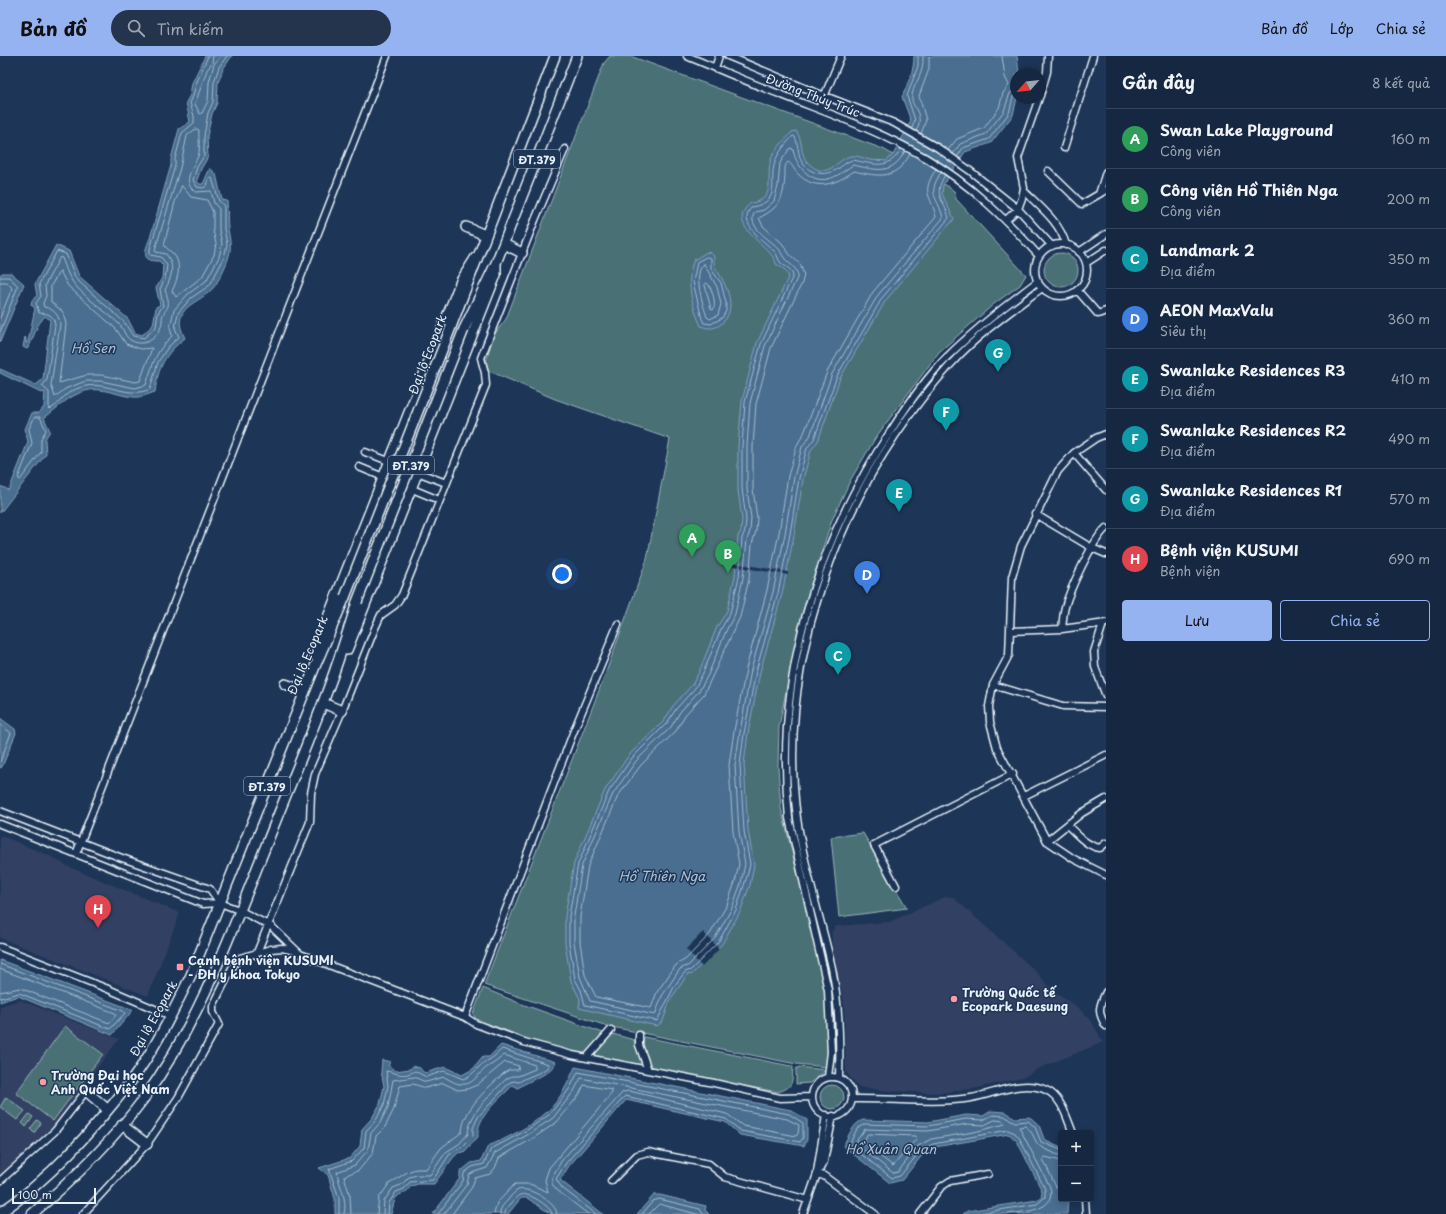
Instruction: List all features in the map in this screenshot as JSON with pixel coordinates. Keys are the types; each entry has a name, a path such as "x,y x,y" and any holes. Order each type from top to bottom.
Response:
{"highway":[{"name":"Đại lộ Ecopark","path":"0,1213 24,1196 72,1150 129,1083 171,1016 191,975 305,691 345,597 555,56"},
{"name":"ĐT.379","path":"32,1214 91,1160 122,1125 153,1085 188,1026 213,976 323,703 357,602 464,329 504,244 577,56"},
{"path":"466,227 485,235"},
{"path":"504,244 522,253"},
{"path":"314,669 315,650 461,281 476,257"},
{"path":"329,687 342,663 496,275 496,262"},
{"path":"286,684 305,691"},
{"path":"323,703 342,711"},
{"path":"86,1091 108,1109"},
{"path":"122,1125 147,1144"}],"street":[{"path":"76,854 387,56"},
{"name":"Đường Thủy Trúc","path":"687,56 854,122 926,158 961,182 1006,220"},
{"path":"715,68 719,56"},
{"name":"Đường Thủy Trúc","path":"728,56 894,123 938,148 969,170 1018,209"},
{"path":"819,109 840,56"},
{"path":"1046,76 1048,56"},
{"path":"1064,148 1093,56"},
{"path":"1037,104 1018,158 1024,191 1018,209 1006,220 1039,256"},
{"path":"256,955 310,822 311,793 316,774 381,615 395,605 402,595 486,385 485,373 481,358 565,149"},
{"path":"1048,171 1082,204 1106,190"},
{"path":"1099,194 1106,172"},
{"path":"1024,191 1058,226 1063,234 1066,245"},
{"path":"1018,209 1052,246"},
{"path":"1079,252 1106,234"},
{"path":"1066,245 1079,252 1086,263 1085,280 1077,290 1066,295 1057,296 1042,288 1038,281 1036,273 1039,256 1052,246 1066,245"},
{"path":"1086,263 1106,250"},
{"path":"839,1078 835,989 824,936 789,818 785,755 790,691 797,647 820,580 860,478 900,416 946,358 995,312 1038,281"},
{"path":"828,1077 831,1052 828,990 805,875 792,755 797,693 802,660 820,580 866,485 884,452 921,400 953,362 995,324 1042,288"},
{"path":"1077,290 1098,314 1106,312"},
{"path":"969,337 974,343"},
{"path":"900,416 906,421"},
{"path":"1106,434 1096,438 1074,453 1058,471 1035,514 1021,546 1012,577 1009,655 994,685 989,706 990,722 997,748 1013,774 1047,841 1074,859 1106,875"},
{"path":"365,452 446,483"},
{"path":"1074,453 1106,490"},
{"path":"358,467 439,500"},
{"path":"1035,514 1092,548 1106,554"},
{"path":"1062,629 1065,608 1092,548 1106,528"},
{"path":"465,1017 573,733 618,624"},
{"path":"1011,631 1062,629 1104,624 1094,652 1095,667 1106,696"},
{"path":"994,685 1063,706 1106,707"},
{"path":"785,755 792,755"},
{"path":"1024,796 1106,755"},
{"path":"896,886 874,845 1013,774"},
{"path":"1047,841 1082,813 1106,799"},
{"path":"0,811 80,842 210,889 220,903"},
{"path":"0,824 204,904 220,903 239,910 268,924 300,954"},
{"path":"1067,825 1084,841 1092,845 1100,848 1106,843"},
{"path":"0,947 108,988 171,1016"},
{"path":"83,1214 147,1144 178,1098 219,1024 213,1012 213,1006 234,964 240,958 256,955 271,949 282,948 300,954 465,1017 476,1024 524,1042 780,1098 812,1097"},
{"path":"828,990 835,989"},
{"path":"1106,992 1099,1006 1099,1013 1106,1026"},
{"path":"587,1057 612,1030"},
{"path":"639,1035 639,1045 648,1070"},
{"path":"828,1077 839,1078 849,1086 852,1099 848,1109 839,1115 826,1115 815,1106 812,1097 813,1092 818,1082 828,1077"},
{"path":"852,1099 920,1101 954,1100 983,1096 1025,1086 1039,1088 1054,1096 1061,1105 1072,1130"},
{"path":"0,1181 54,1131 86,1091"},
{"path":"817,1174 826,1115"},
{"path":"803,1214 817,1174 824,1161 834,1116"},
{"path":"611,1181 637,1155 648,1152 709,1164 725,1177 808,1200"},
{"path":"817,1174 824,1176 875,1214"},
{"path":"920,1214 941,1187 950,1181 988,1174"},
{"path":"1085,1202 1086,1214"}],"shaded area":[{"path":"0,835 50,856 67,866 180,913 148,996 0,938"},
{"name":"Trường Quốc tế Ecopark Daesung","path":"945,897 953,897 1030,966 1057,994 1079,1008 1092,1022 1103,1042 1038,1069 1022,1078 977,1088 940,1093 889,1091 858,1087 846,1072 844,1004 832,943 832,931 836,926 889,922"},
{"name":"Trường Đại học Anh Quốc Việt Nam","path":"20,1000 119,1039 54,1125 0,1176 0,1006"}],"green space":[{"path":"610,56 630,56 883,149 949,187 955,192 956,199 1026,275 1020,285 994,304 939,352 876,437 850,481 832,520 810,587 798,630 779,727 778,767 781,808 825,984 828,1031 827,1067 796,1064 607,1026 484,985 605,675 647,559 670,439 555,399 489,371 486,362 493,336 506,319 604,63"},
{"path":"1064,253 1073,258 1077,263 1077,277 1073,282 1068,286 1058,287 1054,286 1045,277 1044,267 1045,263 1054,254"},
{"path":"863,833 907,908 839,917 831,837"},
{"path":"483,988 519,1003 606,1034 585,1055 533,1041 476,1019 473,1014"},
{"path":"65,1026 103,1054 53,1121 16,1093"},
{"path":"613,1034 634,1040 642,1066 593,1056"},
{"path":"644,1037 791,1066 793,1067 791,1083 790,1086 778,1092 652,1069 643,1046"},
{"path":"799,1067 826,1070 810,1083 796,1084 796,1069"},
{"path":"832,1085 837,1086 843,1092 843,1102 837,1108 832,1109 827,1108 821,1102 820,1097 821,1092 827,1086"},
{"path":"6,1097 25,1111 17,1120 0,1107"},
{"path":"29,1114 33,1117 26,1127 22,1123"},
{"path":"37,1120 41,1123 34,1133 30,1129"}],"water":[{"name":"Hồ Sen","path":"205,56 232,56 223,69 218,83 217,103 212,114 207,136 208,157 197,180 199,184 203,184 210,168 216,174 222,200 227,201 230,248 224,270 214,287 183,312 181,327 185,338 172,350 164,362 158,375 155,392 137,397 103,390 85,391 73,396 44,418 50,431 45,439 46,454 0,513 0,486 9,490 28,442 25,429 32,413 39,413 44,407 45,392 41,393 0,373 0,369 36,385 43,379 50,320 45,316 38,325 29,347 27,349 23,347 25,337 26,343 28,342 35,308 31,305 32,300 37,296 35,284 56,245 69,251 79,276 128,319 135,333 142,335 153,325 156,307 160,305 156,288 162,278 163,265 159,261 149,260 146,257 146,251 171,165 171,159 179,129 190,122 186,102 190,95 192,83"},
{"name":"Hồ Thiên Nga","path":"914,56 1017,56 1018,68 1010,68 1010,104 1016,104 1013,115 991,143 965,152 943,185 942,194 954,219 886,300 840,378 818,441 811,450 803,479 794,535 782,594 760,672 748,733 744,764 748,830 754,865 750,885 740,912 722,944 691,975 688,974 670,1000 663,1021 657,1026 579,1008 580,999 571,981 565,943 565,916 574,863 605,790 629,755 664,721 673,706 692,685 699,672 717,627 727,611 735,576 738,536 741,531 742,519 738,490 738,446 742,401 757,343 789,276 784,269 776,264 773,257 746,228 742,220 744,211 751,203 759,201 765,197 768,192 772,156 792,132 796,131 800,139 803,156 808,163 815,168 822,170 827,170 847,157 854,156 870,160 886,161 893,155 911,121 902,97 912,72"},
{"path":"707,252 711,253 714,257 715,266 727,289 730,304 726,318 719,326 711,328 701,326 692,302 690,284 691,268 694,260"},
{"path":"2,273 11,273 24,284 0,342 0,275"},
{"path":"0,718 15,729 16,733 2,767 0,768"},
{"path":"0,960 133,1010 112,1035 18,996 0,1002"},
{"path":"501,1045 556,1062 549,1071 539,1077 518,1088 513,1085 485,1115 478,1129 478,1137 464,1152 458,1153 453,1158 434,1184 418,1184 411,1186 406,1192 399,1195 395,1199 391,1214 335,1214 335,1199 328,1175 319,1168 350,1158 360,1146 362,1129 372,1118 380,1104 384,1086 381,1071 382,1060 391,1062 388,1065 395,1071 410,1069 413,1066 420,1068 425,1073 445,1067 462,1075 473,1069 483,1057 489,1057"},
{"path":"575,1067 791,1110 807,1120 807,1139 804,1146 740,1135 725,1122 626,1100 569,1166 560,1180 603,1214 551,1214 527,1198 521,1198 508,1214 433,1214 460,1178 460,1172 471,1163 481,1161 488,1146 527,1127 552,1107 570,1079"},
{"name":"Hồ Xuân Quan","path":"991,1111 1006,1112 1015,1118 1031,1118 1039,1125 1044,1139 1058,1146 1058,1202 1068,1202 1067,1214 963,1214 967,1211 1037,1200 1041,1198 1042,1191 1017,1141 1009,1134 935,1147 924,1153 902,1180 890,1183 843,1146 856,1124 863,1120 928,1122 966,1115 983,1116"},
{"path":"654,1195 660,1195 706,1206 705,1210 709,1214 637,1214"}],"pier":[{"path":"734,563 788,572 788,575 733,566"},
{"path":"703,932 719,949 702,967 686,949"}],"place":[{"name":"Swanlake Residences R1","path":"998,372"},
{"name":"Swanlake Residences R2","path":"946,431"},
{"name":"Swanlake Residences R3","path":"899,512"},
{"name":"Swan Lake Playground","path":"692,557"},
{"name":"Công viên Hồ Thiên Nga","path":"728,573"},
{"name":"AEON MaxValu","path":"867,594"},
{"name":"Landmark 2","path":"838,675"},
{"name":"Bệnh viện KUSUMI","path":"98,928"},
{"name":"Cạnh bệnh viện KUSUMI - ĐH y khoa Tokyo","path":"180,967"},
{"name":"Trường Quốc tế Ecopark Daesung","path":"954,999"},
{"name":"Trường Đại học Anh Quốc Việt Nam","path":"43,1082"}]}
